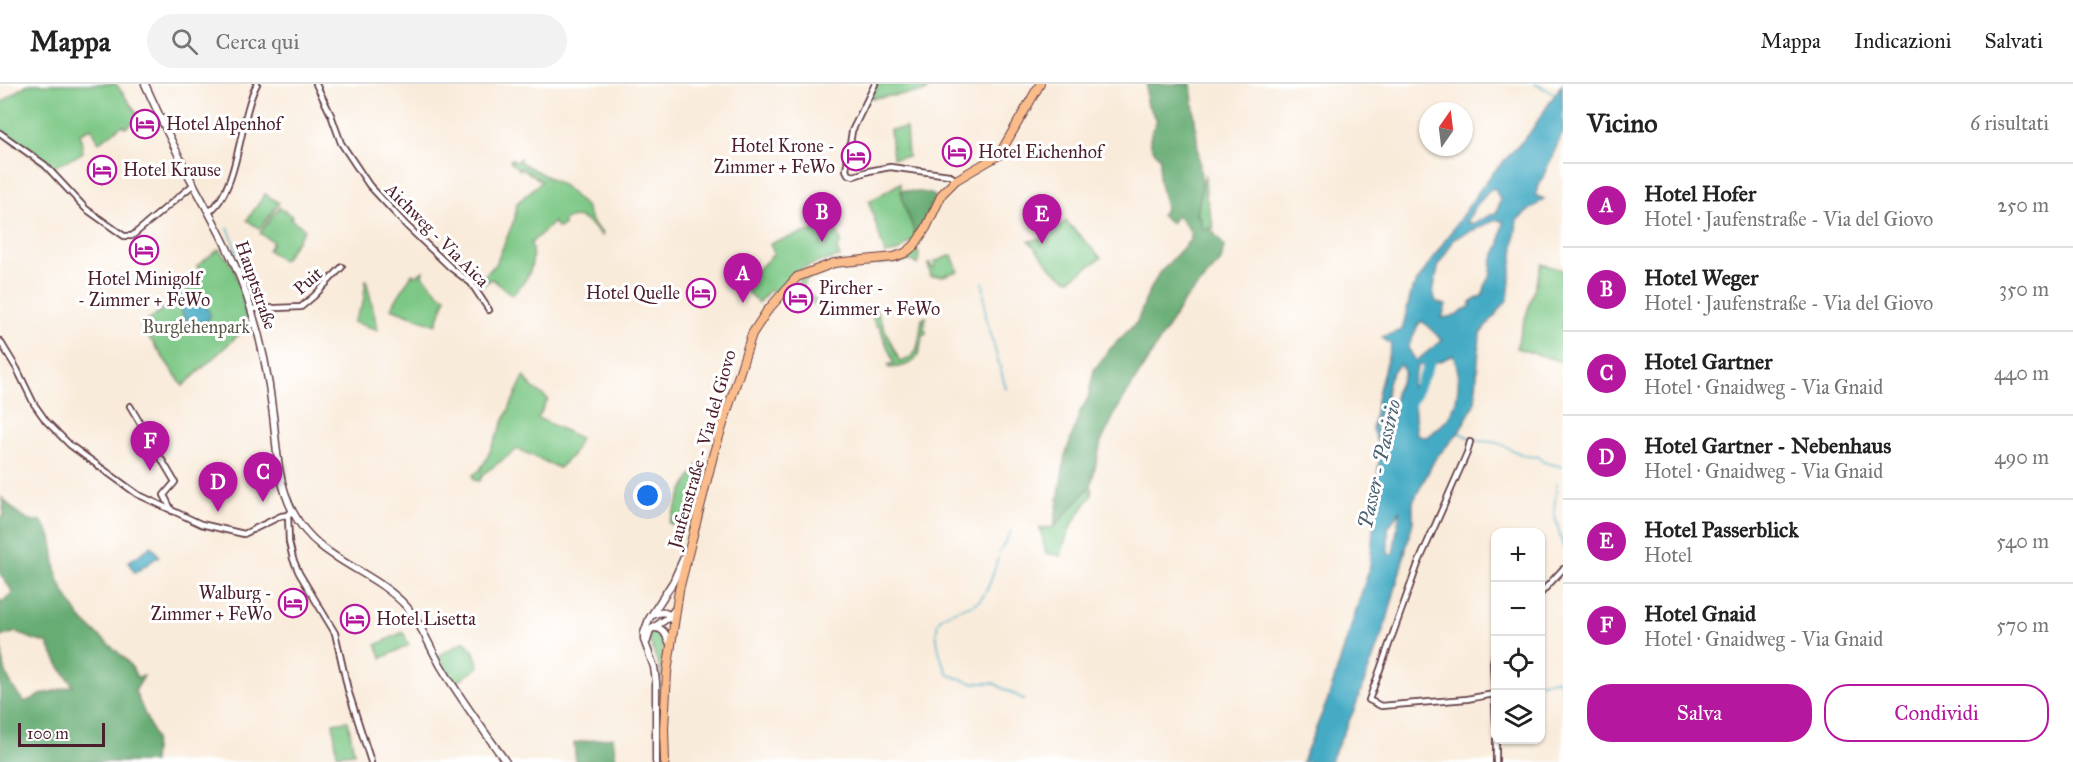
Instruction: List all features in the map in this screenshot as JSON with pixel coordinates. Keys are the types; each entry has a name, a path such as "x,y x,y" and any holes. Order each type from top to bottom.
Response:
{"main road":[{"name":"Jaufenstraße - Via del Giovo","path":"664,762 670,644 684,564 714,452 752,334 767,311 791,282 813,270 846,261 894,257 914,246 926,228 939,199 956,180 999,155 1040,84"}],"street":[{"name":"Hauptstraße","path":"145,84 228,249 251,309 268,382 280,475 290,513 322,548 338,560 387,588 408,609 461,700 506,762"},
{"path":"209,212 215,207 227,184 244,132 248,105 257,84"},
{"name":"Aichweg - Via Aica","path":"316,84 341,143 369,185 407,226 471,283 489,310"},
{"path":"875,84 850,137 846,170 848,174 854,177 890,167 949,175 956,180"},
{"path":"0,133 45,165 86,209 124,236 132,236 194,184"},
{"name":"Puit","path":"251,309 301,307 342,267"},
{"path":"0,340 34,405 46,421 70,445 137,494 201,525 244,534 290,513 288,542 293,559 335,633 348,690 371,762"},
{"path":"130,406 175,482 164,495 173,513"},
{"path":"1470,442 1418,564 1369,700 1381,706 1467,699 1491,695"},
{"path":"656,762 656,682 644,633 649,619 673,582 693,535"},
{"path":"1545,589 1563,569"},
{"path":"646,644 650,630 670,616 676,608"},
{"path":"649,619 661,612 670,616 673,626"},
{"path":"650,630 655,628 662,630 666,633 670,644"},
{"path":"1496,744 1496,762"}],"green space":[{"path":"116,84 139,116 126,128 123,125 99,142 91,128 80,133 83,152 50,169 0,133 0,104 26,85"},
{"path":"878,84 930,84 925,92 872,98"},
{"path":"1147,84 1191,84 1202,186 1197,216 1201,219 1202,229 1210,228 1224,246 1221,261 1184,301 1118,408 1101,442 1091,485 1054,527 1065,456 1080,412 1088,398 1094,370 1109,350 1137,322 1158,275 1191,239 1191,232 1177,215 1171,223 1161,215 1166,208 1159,179 1160,159 1152,148 1150,140 1157,120 1146,102"},
{"path":"906,128 908,157 893,158 890,130"},
{"path":"520,158 520,162 564,186 587,208 593,222 603,233 602,236 581,218 564,220 564,226 557,228 554,222 531,243 533,259 530,272 512,295 492,279 479,287 477,283 496,264 515,218 517,203 542,181 510,162 511,159 516,162"},
{"path":"1205,174 1206,197 1214,228 1202,229 1197,210"},
{"path":"900,183 904,205 917,238 897,252 885,254 869,202"},
{"path":"901,190 935,196 917,238 904,205"},
{"path":"265,194 279,203 260,229 247,220"},
{"path":"279,207 305,229 283,261 268,250 273,242 260,233"},
{"path":"1066,221 1101,258 1069,280 1054,271 1029,241 1046,237"},
{"path":"834,224 841,241 837,250 840,257 794,272 776,294 770,290 758,303 741,285 774,254 770,243"},
{"name":"Burglehenpark","path":"219,249 229,260 235,273 248,326 183,386 141,326 201,279 197,266"},
{"path":"916,250 919,252 918,265 911,261 835,268 807,279 802,288 830,311 824,312 793,288 814,272 828,268 888,262 906,257"},
{"path":"952,255 958,271 943,276 931,276 928,264 935,267 934,262"},
{"path":"1542,264 1563,270 1563,362 1516,348"},
{"path":"423,271 422,275 441,295 446,297 436,325 391,308 412,274 416,276"},
{"path":"366,279 378,330 353,322 363,304"},
{"path":"876,310 900,362 912,356 916,351 922,319 926,317 924,329 926,334 923,334 918,355 911,363 889,368 888,365 894,363 879,326 876,326 872,317"},
{"path":"524,376 531,386 548,399 538,418 580,438 573,454 559,468 518,449 483,474 480,481 474,480 473,475 480,470 486,460"},
{"path":"700,462 706,462 689,530 669,523 684,488"},
{"path":"1091,485 1092,495 1073,524 1061,556 1046,553 1040,528 1054,527"},
{"path":"2,498 24,518 40,520 46,527 52,541 59,581 77,613 91,629 127,661 136,677 144,676 135,691 155,738 153,762 0,762 0,639 6,673 13,688 25,702 43,694 73,686 47,643 16,632 0,637 0,600 2,602 13,592 0,574 0,519 4,515"},
{"path":"656,631 661,633 663,650 659,681 660,670 649,639 651,633"},
{"path":"403,632 409,645 382,658 376,645"},
{"path":"465,641 474,652 479,667 454,684 438,656"},
{"path":"348,721 354,753 337,755 333,723"},
{"path":"613,737 616,762 576,762 574,743"}],"water":[{"path":"1562,84 1563,132 1535,195 1544,199 1517,220 1508,299 1480,334 1475,403 1459,432 1435,459 1413,502 1413,522 1387,620 1354,710 1330,762 1302,762 1328,699 1370,566 1380,449 1372,429 1391,345 1382,337 1402,330 1412,289 1491,175 1529,134","holes":["1492,188 1495,189 1500,200 1497,212 1474,223 1467,223 1474,208","1496,220 1503,221 1500,244 1492,261 1491,275 1486,282 1483,295 1471,302 1470,307 1455,316 1442,318 1446,305 1436,302 1433,291 1439,264 1455,238","1422,321 1442,340 1416,361 1408,348","1453,355 1456,362 1458,387 1455,404 1446,421 1427,437 1417,435 1412,384 1418,366 1441,361","1400,364 1405,373 1395,393 1395,409 1391,425 1380,437 1375,425 1392,374","1400,510 1393,554 1388,554 1388,528"]},
{"path":"189,302 207,307 209,319 199,324 188,322 181,312"},
{"path":"152,546 159,556 135,573 128,562"}],"waterway":[{"path":"1535,84 1556,94"},
{"path":"228,228 236,253"},
{"path":"237,258 251,287"},
{"path":"983,282 986,317 1006,389"},
{"name":"Passer - Passirio","path":"1408,408 1435,353"},
{"path":"1459,433 1478,441 1497,443 1528,456 1538,456 1543,462 1563,467"},
{"path":"1557,483 1554,512 1563,547"},
{"path":"999,553 1011,531"},
{"path":"998,558 989,586 980,600 942,617 937,629 938,646 949,675 973,683 993,683 1025,700"},
{"path":"1545,681 1557,680 1560,682 1563,696"}],"place":[{"name":"Hotel Alpenhof","path":"145,124"},
{"name":"Hotel Eichenhof","path":"957,152"},
{"name":"Hotel Krone - Zimmer + FeWo","path":"856,156"},
{"name":"Hotel Krause","path":"102,170"},
{"name":"Hotel Weger","path":"822,242"},
{"name":"Hotel Passerblick","path":"1042,244"},
{"name":"Hotel Minigolf - Zimmer + FeWo","path":"144,250"},
{"name":"Hotel Quelle","path":"701,293"},
{"name":"Pircher - Zimmer + FeWo","path":"798,298"},
{"name":"Hotel Hofer","path":"743,303"},
{"name":"Hotel Gnaid","path":"150,471"},
{"name":"Hotel Gartner","path":"263,502"},
{"name":"Hotel Gartner - Nebenhaus","path":"218,512"},
{"name":"Walburg - Zimmer + FeWo","path":"293,603"},
{"name":"Hotel Lisetta","path":"355,619"}]}
